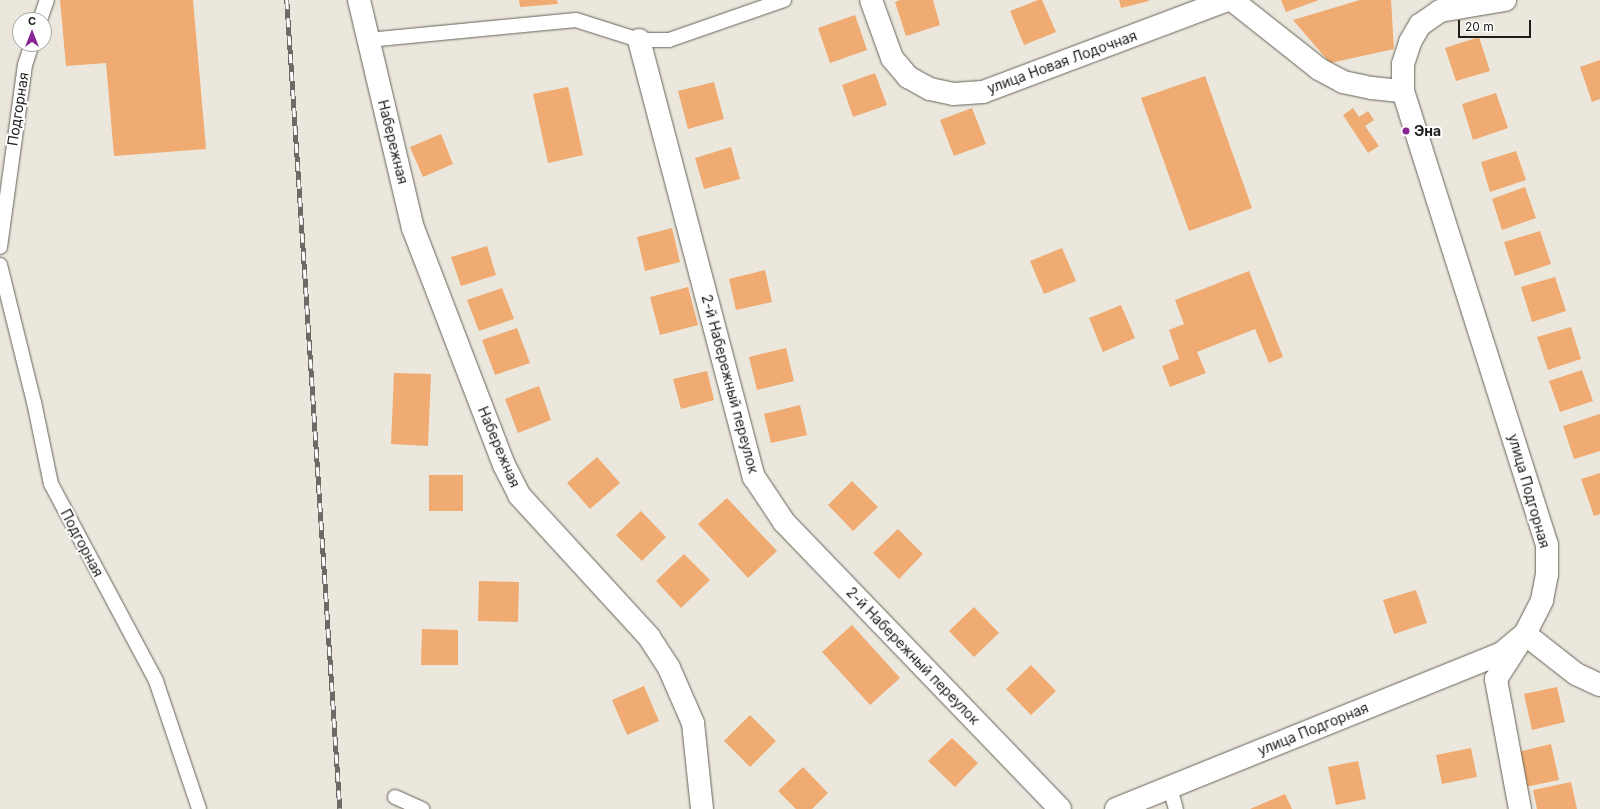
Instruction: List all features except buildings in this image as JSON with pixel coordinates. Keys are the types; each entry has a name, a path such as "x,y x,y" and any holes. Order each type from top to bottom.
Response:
{"street":[{"name":"Набережная","path":"359,0 413,228 504,465 519,495 649,637 669,668 693,723 702,809"},
{"name":"улица Новая Лодочная","path":"871,0 892,58 908,77 930,89 953,94 983,92 1228,0"},
{"path":"1232,0 1319,69 1343,82 1372,88 1403,91"},
{"path":"1438,6 1505,0"},
{"name":"улица Подгорная","path":"1116,809 1502,653 1525,634 1542,600 1547,574 1547,546 1403,91 1403,64 1410,42 1420,24 1438,6"},
{"name":"2-й Набережный переулок","path":"639,40 754,477 784,522 1060,809"},
{"path":"1520,809 1496,679 1525,634 1576,674 1600,685"}],"lane":[{"path":"43,12 47,0"},
{"path":"368,40 576,20 639,40 669,40 784,0"},
{"name":"Подгорная","path":"0,247 25,65 29,52"},
{"name":"Подгорная","path":"0,265 34,402 51,484 156,681 199,809"},
{"path":"1170,787 1176,809"},
{"path":"395,797 422,809"}],"railway":[{"path":"287,0 340,809"}],"place":[{"name":"Эна","path":"1406,131"}]}
